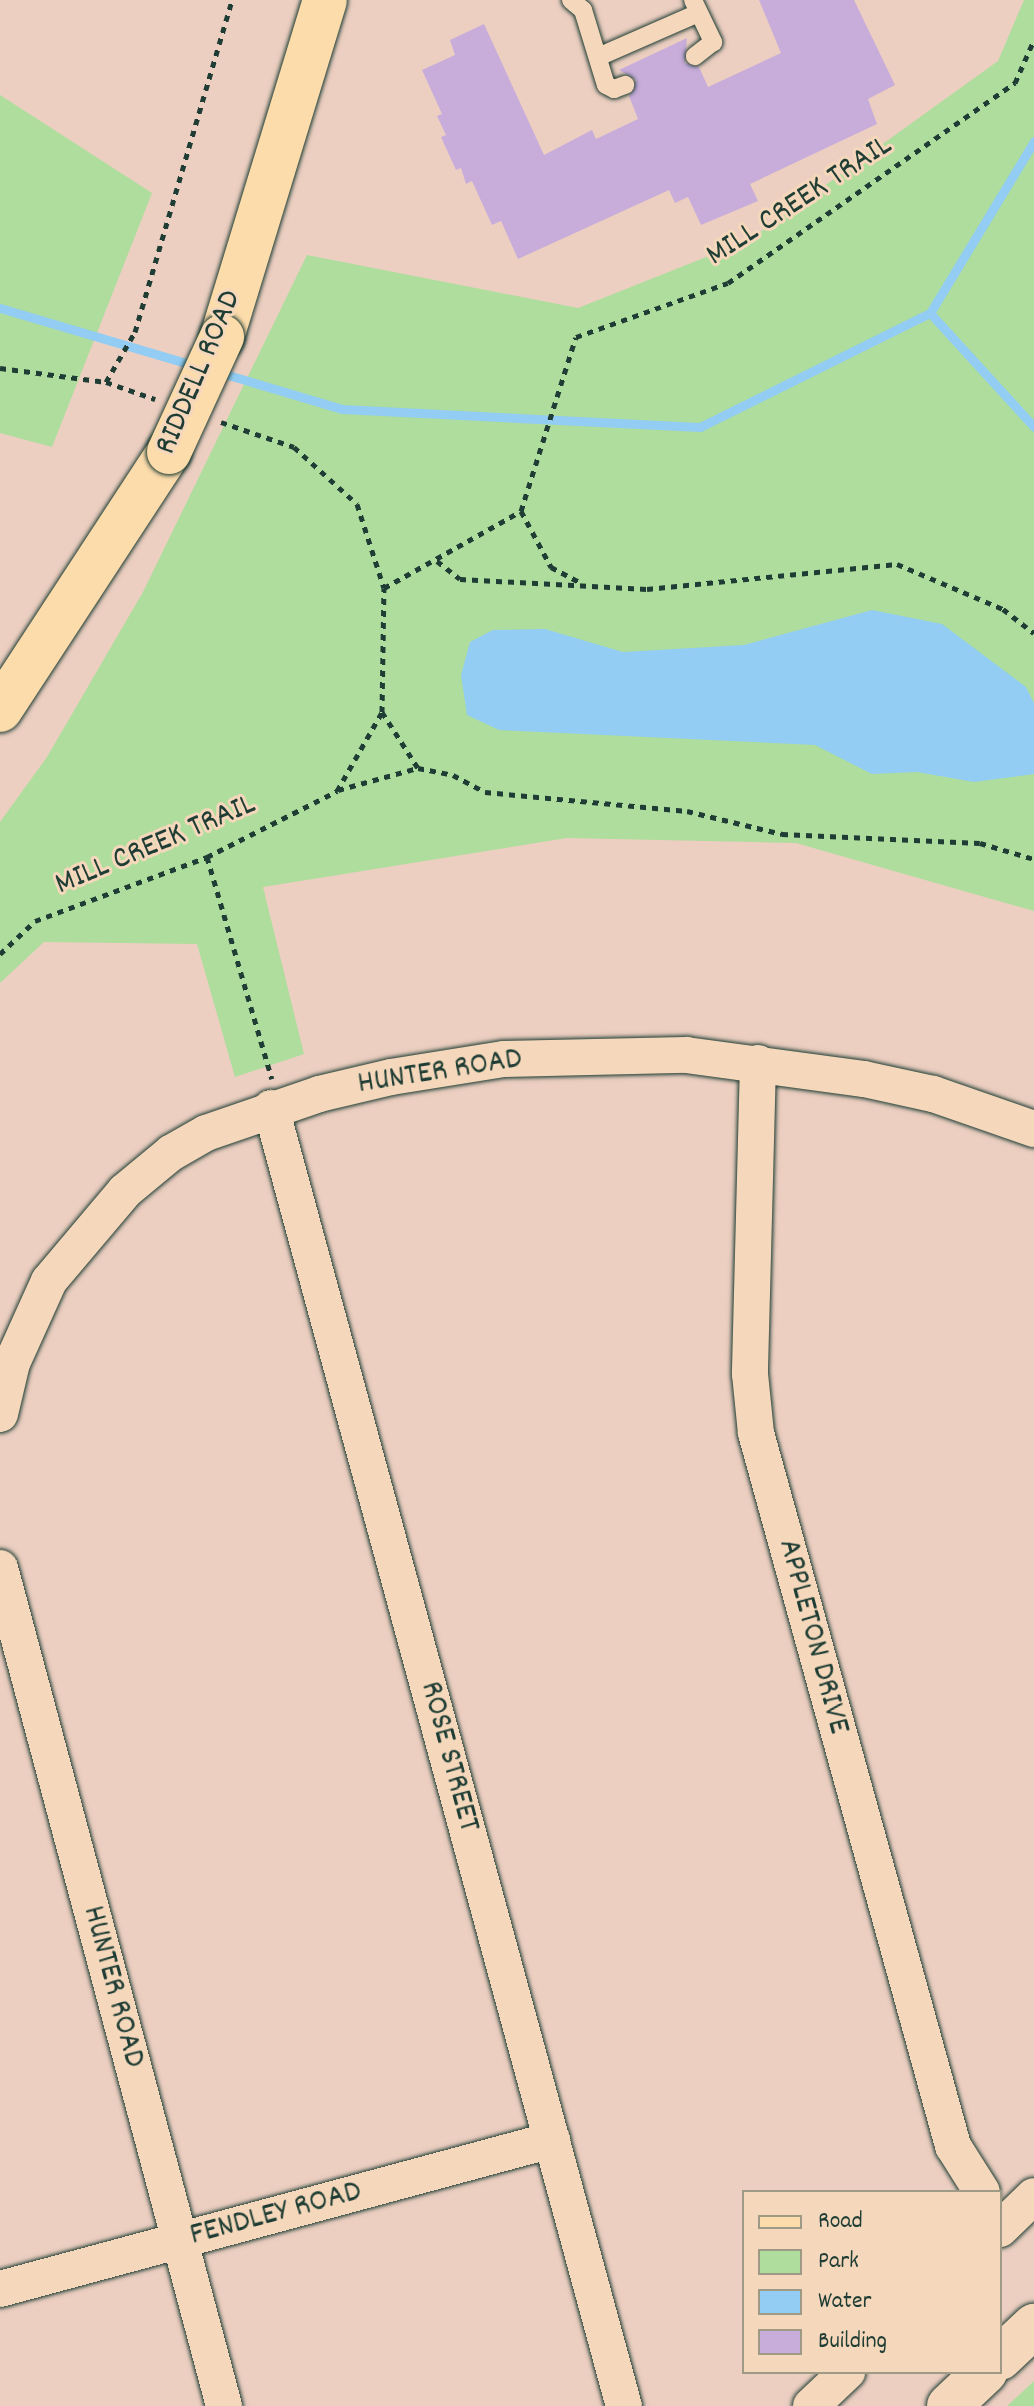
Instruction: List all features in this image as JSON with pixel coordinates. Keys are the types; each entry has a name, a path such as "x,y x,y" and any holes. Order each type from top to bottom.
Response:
{"main road":[{"name":"RIDDELL ROAD","path":"0,710 169,452 222,337 325,0"},
{"path":"1002,2356 1034,2326"},
{"path":"949,2406 983,2374"}],"street":[{"name":"HUNTER ROAD","path":"0,1414 27,1323 76,1243 125,1191 171,1153 272,1094 504,1059 629,1053 758,1063 933,1094 1034,1129"},
{"name":"APPLETON DRIVE","path":"758,1063 750,1374 756,1433 953,2146 981,2190"},
{"name":"ROSE STREET","path":"272,1094 624,2406"},
{"name":"HUNTER ROAD","path":"0,1568 224,2406"},
{"name":"FENDLEY ROAD","path":"0,2289 552,2140"},
{"path":"811,2406 845,2374"}],"lane":[{"path":"571,0 583,10 606,85 614,89 625,85"},
{"path":"598,57 696,6 713,42 695,56"}],"path":[{"path":"106,382 115,360 135,332 232,0"},
{"name":"MILL CREEK TRAIL","path":"521,511 576,337 728,283 1015,83 1034,40"},
{"path":"0,368 106,382 164,402"},
{"path":"207,417 294,447 357,504 384,588 382,712 337,791"},
{"path":"384,588 437,561 521,511 551,567 580,583"},
{"path":"437,561 460,579 580,583 647,589 897,564 1003,609 1034,633"},
{"path":"382,712 418,768"},
{"name":"MILL CREEK TRAIL","path":"0,954 35,921 207,857 337,791 418,768 453,775 485,792 523,799 687,811 782,834 980,843 1034,859"},
{"path":"207,857 272,1094"}],"green space":[{"path":"1024,0 1034,0 1034,911 796,843 567,838 263,887 304,1054 235,1077 197,944 44,942 0,983 0,822 47,757 143,592 307,255 578,308 749,240 998,61"},
{"path":"0,95 152,193 52,447 0,433"},
{"path":"1034,2381 1034,2406 1007,2406"}],"water":[{"path":"872,610 942,624 1026,687 1034,703 1034,774 974,782 917,772 872,774 815,745 499,730 467,715 461,675 470,642 493,630 545,629 623,652 744,645"}],"building":[{"path":"759,0 854,0 895,85 868,99 877,124 750,184 758,201 701,225 688,197 675,203 669,190 518,259 501,221 492,225 472,181 466,184 461,168 456,170 441,137 446,135 437,116 442,114 422,70 455,55 450,40 484,24 544,155 592,130 596,139 638,119 629,96 636,80 619,70 687,38 685,63 699,67 708,87 781,53"}],"waterway":[{"path":"218,372 342,409 700,427 930,313 1034,141"},
{"path":"0,308 196,366"},
{"path":"930,313 1034,427"}]}
